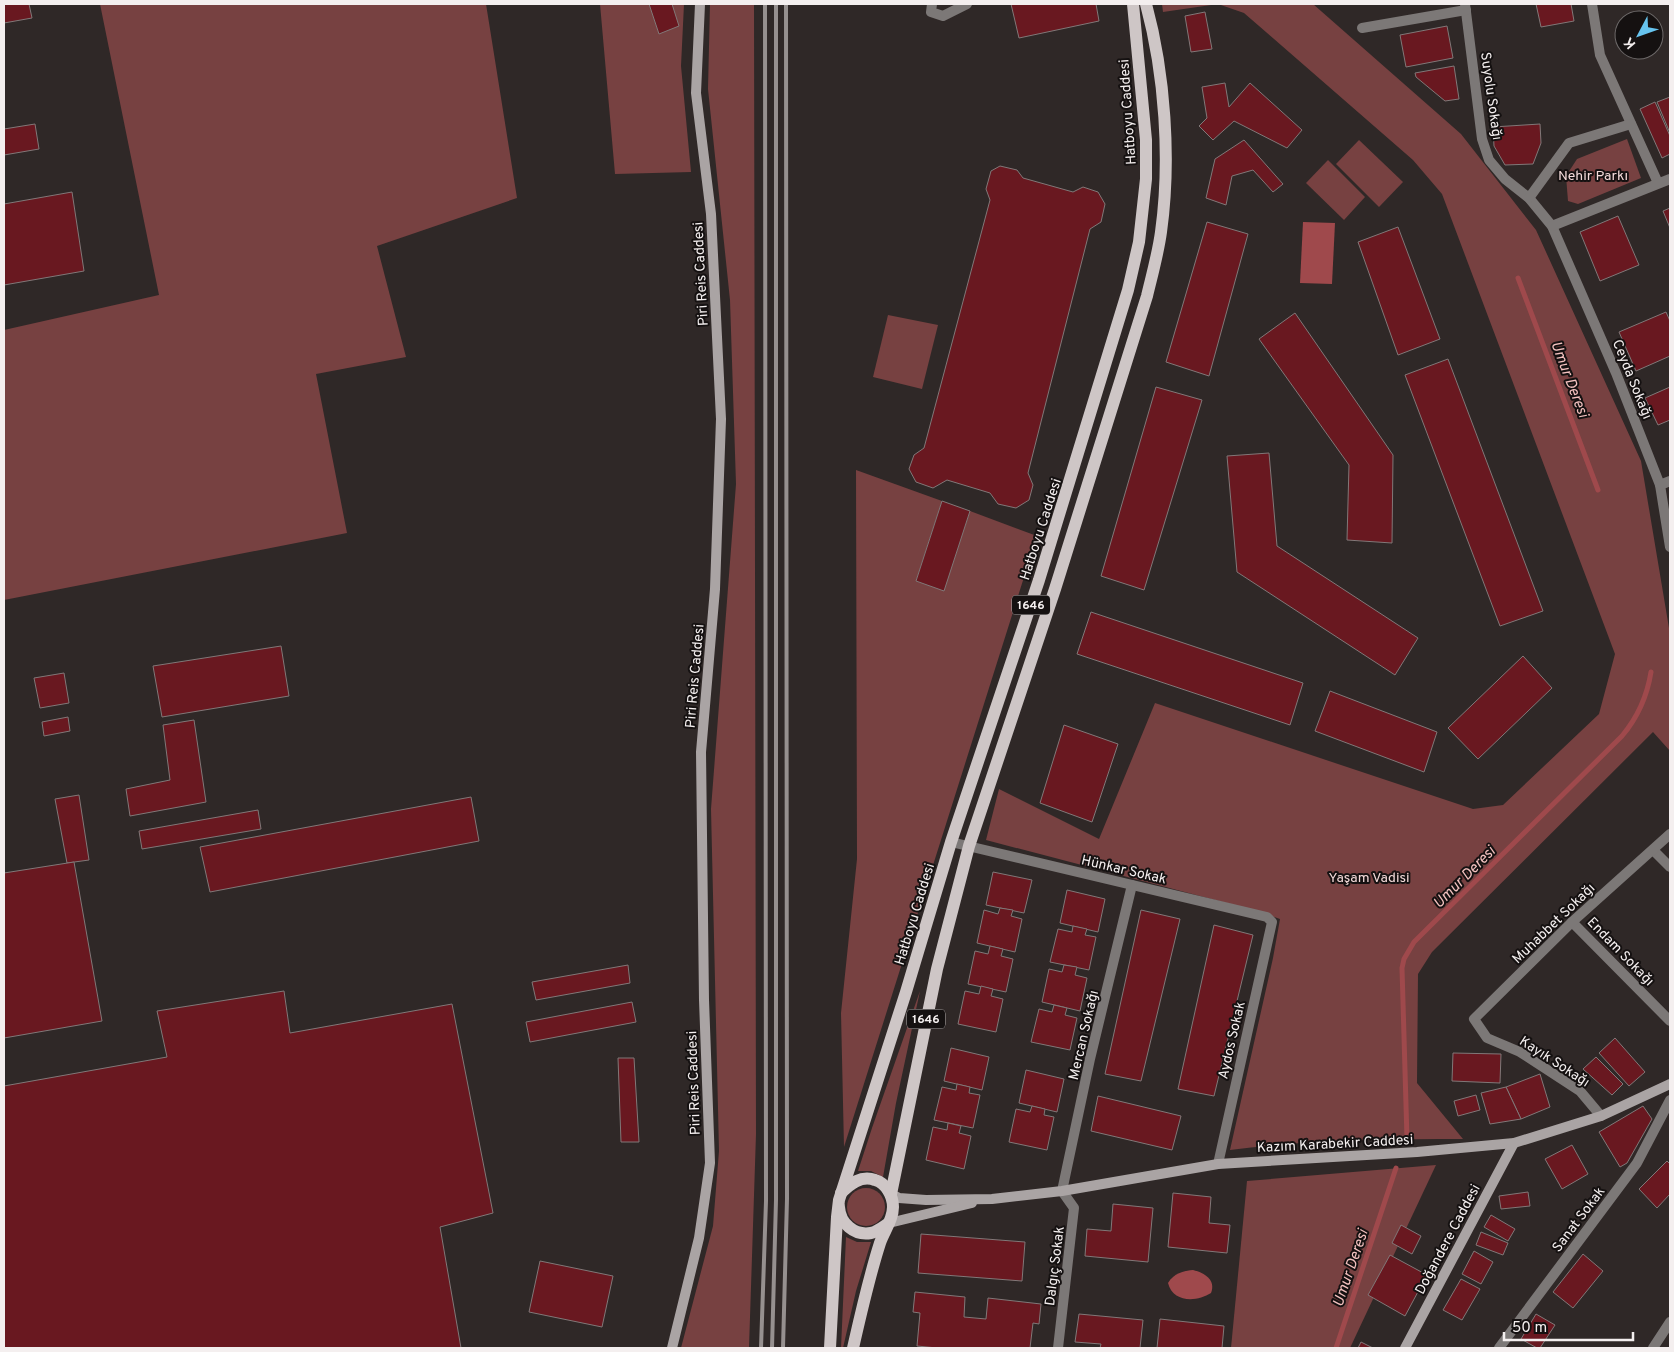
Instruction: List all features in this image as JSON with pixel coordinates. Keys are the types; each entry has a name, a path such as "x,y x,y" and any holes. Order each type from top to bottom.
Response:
{"main road":[{"name":"Hatboyu Caddesi","path":"830,1348 836,1217 840,1197 906,992 951,842 1040,580 1128,290 1139,242 1146,179 1146,140 1133,4"},
{"name":"1646","path":"890,1194 937,969 969,846 1055,589 1142,313 1155,265 1161,233 1164,195 1165,135 1157,50 1146,4"},
{"path":"853,1348 880,1243 889,1223 893,1210 890,1194 882,1183 867,1178 854,1182 840,1197 840,1217 850,1228 857,1232 869,1234 876,1232 889,1223"}],"street":[{"name":"Piri Reis Caddesi","path":"672,1348 699,1238 710,1163 704,990 701,752 715,589 721,419 711,214 696,93 700,4"},
{"path":"932,4 931,12 943,16 967,4"},
{"path":"1592,4 1600,55 1658,184"},
{"path":"1362,28 1465,7"},
{"name":"Suyolu Sokağı","path":"1465,7 1482,139 1489,160 1505,179 1529,198 1552,226"},
{"path":"1529,198 1569,143 1631,124"},
{"path":"1552,226 1670,179"},
{"name":"Ceyda Sokağı","path":"1552,226 1665,483 1670,547"},
{"name":"Muhabbet Sokağı","path":"1487,1038 1474,1019 1572,922 1670,834"},
{"name":"Hünkar Sokak","path":"951,842 1267,917 1272,922"},
{"path":"1653,850 1670,867"},
{"name":"Mercan Sokağı","path":"1062,1191 1090,1060 1132,885"},
{"name":"Aydos Sokak","path":"1218,1164 1272,922"},
{"name":"Endam Sokağı","path":"1572,922 1670,1021"},
{"name":"Kayık Sokağı","path":"1487,1038 1520,1052 1580,1090 1601,1116"},
{"name":"Kazım Karabekir Caddesi","path":"992,1199 1062,1191 1218,1164 1514,1144 1601,1116 1670,1084"},
{"name":"Sanat Sokak","path":"1499,1348 1637,1163 1670,1100"},
{"name":"Doğandere Caddesi","path":"1405,1348 1514,1144"},
{"name":"Dalgıç Sokak","path":"1058,1348 1074,1208 1062,1191"},
{"path":"890,1194 899,1198 926,1200 992,1199"},
{"path":"889,1223 992,1199"},
{"path":"1653,1348 1670,1322"}],"green space":[{"path":"100,4 486,4 517,198 377,246 406,357 316,374 347,533 4,600 4,330 159,295"},
{"path":"600,4 684,4 681,66 691,172 615,174"},
{"path":"710,4 754,4 756,1134 749,1348 681,1348 713,1226 719,1151 711,809 736,484 730,300 708,89"},
{"path":"1162,4 1218,4 1163,12"},
{"name":"Yaşam Vadisi","path":"1218,4 1313,4 1461,134 1536,230 1641,461 1670,634 1670,751 1653,732 1432,952 1418,974 1417,1083 1463,1139 1317,1142 1230,1150 1280,919 1257,911 986,840 999,789 1099,839 1155,703 1473,809 1503,805 1599,714 1615,654 1442,194 1413,160 1244,13"},
{"name":"Nehir Parkı","path":"1627,139 1641,178 1578,204 1568,201 1566,176 1577,159"},
{"path":"1359,140 1403,182 1379,207 1336,164"},
{"path":"1328,160 1365,197 1344,220 1306,183"},
{"path":"888,315 938,325 922,389 873,377"},
{"path":"856,470 942,501 916,581 944,590 970,511 1037,536 844,1147 841,1013 857,859"},
{"path":"920,991 896,1103 883,1177 871,1171 858,1171 872,1128"},
{"path":"1436,1165 1350,1348 1231,1348 1247,1181"},
{"path":"866,1188 879,1194 885,1207 879,1220 866,1226 853,1220 847,1207 853,1194"},
{"path":"846,1237 857,1242 871,1242 856,1291 843,1348 841,1348"}],"shaded area":[{"path":"1303,222 1335,223 1332,284 1300,283"},
{"path":"1193,1270 1202,1273 1211,1281 1211,1293 1193,1299 1186,1299 1175,1294 1168,1283 1170,1280 1179,1273"}],"building":[{"path":"4,4 29,4 32,18 4,23"},
{"path":"649,4 672,4 679,26 659,34"},
{"path":"1011,4 1096,4 1099,21 1019,38"},
{"path":"1536,4 1571,4 1574,21 1541,27"},
{"path":"1205,12 1212,49 1191,52 1185,16"},
{"path":"1447,26 1453,58 1406,67 1400,35"},
{"path":"1454,66 1459,99 1445,101 1416,77 1415,73"},
{"path":"1225,83 1229,107 1250,83 1302,130 1287,148 1234,121 1213,140 1199,126 1207,118 1202,87"},
{"path":"1670,97 1670,133 1657,102"},
{"path":"1655,102 1670,136 1670,154 1662,158 1640,109"},
{"path":"35,124 39,149 4,155 4,129"},
{"path":"1540,124 1541,143 1533,164 1505,165 1494,146 1493,127"},
{"path":"1244,140 1283,184 1273,192 1253,170 1232,176 1226,205 1206,198 1215,159"},
{"path":"1000,166 1017,170 1023,178 1073,192 1083,187 1098,192 1105,204 1101,222 1090,229 1028,473 1033,485 1029,500 1016,508 998,504 990,493 947,480 933,488 916,482 909,469 914,455 924,448 990,200 986,189 991,171"},
{"path":"72,192 84,271 4,285 4,204"},
{"path":"1670,208 1670,228 1663,211"},
{"path":"1618,216 1639,265 1600,281 1580,232"},
{"path":"1207,222 1248,234 1209,376 1166,362"},
{"path":"1398,227 1440,339 1398,355 1358,242"},
{"path":"1666,312 1670,321 1670,356 1636,371 1619,332"},
{"path":"1295,313 1393,455 1392,543 1347,540 1349,465 1259,339"},
{"path":"1448,359 1543,611 1500,626 1405,375"},
{"path":"1156,387 1202,400 1144,590 1101,576"},
{"path":"1670,387 1670,420 1658,425 1645,398"},
{"path":"1269,453 1277,546 1418,638 1395,675 1237,572 1227,456"},
{"path":"942,501 970,511 944,591 916,581"},
{"path":"1091,612 1303,683 1290,725 1077,654"},
{"path":"281,646 289,696 162,717 153,666"},
{"path":"1523,656 1552,688 1478,759 1448,728"},
{"path":"64,673 69,703 40,708 34,678"},
{"path":"1330,691 1437,732 1424,772 1315,731"},
{"path":"68,717 70,731 44,736 42,722"},
{"path":"194,720 206,802 130,816 126,789 170,780 163,725"},
{"path":"1064,725 1118,744 1092,822 1040,803"},
{"path":"79,795 89,860 67,863 55,799"},
{"path":"471,797 479,841 210,892 200,847"},
{"path":"258,810 261,829 142,849 139,831"},
{"path":"74,862 102,1021 4,1038 4,873"},
{"path":"993,872 1032,880 1024,913 986,905"},
{"path":"1067,890 1105,899 1098,932 1060,923"},
{"path":"1000,908 1013,910 1011,916 1022,919 1015,952 977,943 984,910 998,914"},
{"path":"1141,910 1180,919 1141,1081 1105,1074"},
{"path":"1214,925 1253,935 1214,1096 1178,1089"},
{"path":"1073,926 1087,929 1085,935 1096,937 1089,970 1050,962 1058,929 1072,932"},
{"path":"990,946 1003,949 1001,956 1013,959 1006,992 968,984 975,951 988,954"},
{"path":"628,965 630,983 536,1000 532,982"},
{"path":"1064,965 1077,967 1075,975 1087,978 1080,1011 1042,1002 1049,969 1062,972"},
{"path":"981,986 993,989 991,996 1003,999 996,1032 958,1024 965,991 979,994"},
{"path":"284,991 290,1033 452,1004 493,1213 440,1227 461,1348 4,1348 4,1086 167,1057 157,1011"},
{"path":"632,1002 636,1022 530,1042 526,1022"},
{"path":"1054,1005 1067,1008 1065,1015 1077,1018 1070,1050 1031,1042 1039,1009 1052,1012"},
{"path":"1615,1038 1645,1072 1629,1086 1599,1053"},
{"path":"951,1048 989,1057 982,1090 944,1081"},
{"path":"1453,1053 1501,1054 1500,1083 1452,1081"},
{"path":"1596,1057 1623,1084 1612,1095 1583,1069"},
{"path":"618,1058 634,1058 639,1142 621,1142"},
{"path":"1026,1070 1064,1079 1057,1112 1019,1103"},
{"path":"1540,1074 1550,1107 1521,1119 1506,1087"},
{"path":"957,1084 970,1087 969,1093 980,1095 973,1128 934,1120 942,1087 956,1090"},
{"path":"1506,1087 1521,1119 1490,1124 1481,1093"},
{"path":"1476,1095 1480,1110 1458,1116 1454,1101"},
{"path":"1098,1096 1181,1116 1172,1150 1091,1131"},
{"path":"1032,1106 1045,1109 1044,1115 1054,1117 1047,1150 1009,1142 1016,1109 1030,1112"},
{"path":"1643,1106 1652,1119 1627,1163 1620,1167 1599,1132"},
{"path":"948,1123 961,1126 959,1133 971,1136 964,1169 926,1160 933,1127 947,1130"},
{"path":"1572,1145 1588,1174 1562,1189 1545,1159"},
{"path":"1667,1161 1670,1164 1670,1194 1657,1208 1639,1189"},
{"path":"1528,1192 1530,1206 1501,1209 1499,1196"},
{"path":"1173,1193 1211,1197 1209,1223 1230,1225 1227,1253 1168,1247"},
{"path":"1113,1204 1153,1208 1148,1262 1085,1256 1087,1229 1111,1231"},
{"path":"1491,1215 1515,1229 1508,1241 1484,1227"},
{"path":"1401,1225 1421,1236 1412,1254 1392,1243"},
{"path":"1481,1232 1508,1243 1503,1255 1476,1245"},
{"path":"921,1234 1025,1242 1022,1281 918,1273"},
{"path":"1474,1251 1493,1262 1481,1284 1462,1274"},
{"path":"1583,1254 1603,1271 1573,1308 1553,1292"},
{"path":"1390,1255 1427,1275 1405,1316 1368,1295"},
{"path":"540,1261 613,1276 602,1327 529,1312"},
{"path":"1461,1279 1480,1289 1462,1320 1443,1310"},
{"path":"915,1292 965,1297 964,1317 986,1319 988,1298 1041,1304 1039,1324 1033,1323 1030,1348 937,1348 917,1346 920,1313 913,1312"},
{"path":"1079,1314 1143,1320 1140,1348 1100,1348 1101,1344 1075,1342"},
{"path":"1536,1314 1555,1325 1540,1348 1521,1339"},
{"path":"1160,1319 1224,1326 1222,1348 1157,1348"},
{"path":"1361,1342 1373,1348 1358,1348"}],"waterway":[{"name":"Umur Deresi","path":"1518,278 1598,490"},
{"name":"Umur Deresi","path":"1407,1139 1402,968 1404,959 1414,942 1622,736 1641,706 1651,672"},
{"name":"Umur Deresi","path":"1336,1348 1396,1168"}],"railway":[{"path":"761,1348 766,1201 765,4"},
{"path":"772,1348 776,1200 776,4"},
{"path":"783,1348 787,1199 786,4"}]}
